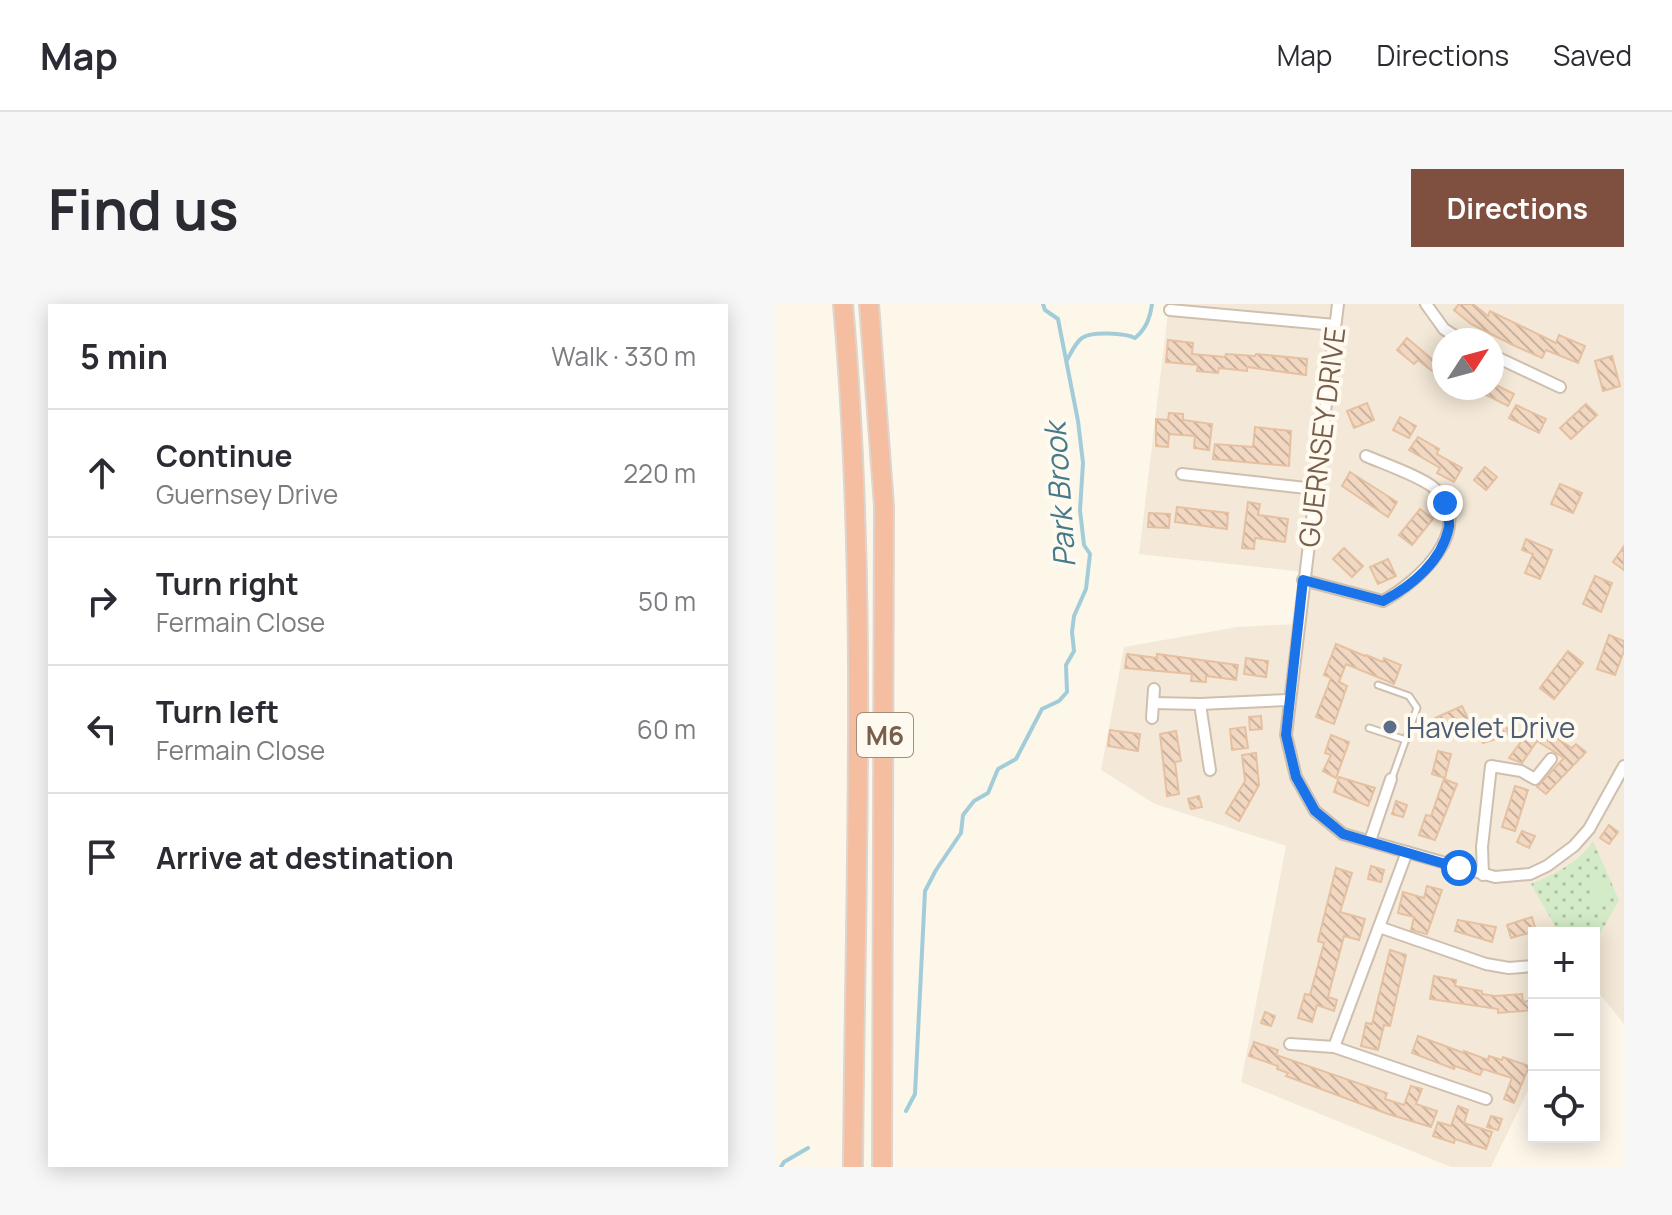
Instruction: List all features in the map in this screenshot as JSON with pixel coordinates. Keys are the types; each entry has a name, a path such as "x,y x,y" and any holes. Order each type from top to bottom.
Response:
{"highway":[{"name":"M6","path":"843,304 855,498 857,679 853,1167"},
{"name":"M6","path":"869,304 884,506 882,1167"}],"street":[{"name":"GUERNSEY DRIVE","path":"1338,304 1286,735 1296,777 1315,811 1343,834 1483,875 1530,874 1574,846 1589,829 1624,766"},
{"path":"1426,304 1443,328"},
{"path":"1170,310 1335,325"},
{"path":"1504,361 1560,387"},
{"path":"1303,580 1383,601 1417,579 1440,552 1450,525 1445,503 1433,487 1366,456"},
{"path":"1182,474 1315,489"},
{"path":"1152,718 1154,689"},
{"path":"1153,703 1288,700"},
{"path":"1200,704 1210,770"},
{"path":"1483,875 1482,847 1491,766 1521,771 1535,779 1551,759"},
{"path":"1370,841 1391,779"},
{"path":"1334,1047 1407,852"},
{"path":"1379,927 1486,964 1509,968 1528,966"},
{"path":"1290,1044 1334,1047 1486,1099"}],"lane":[{"path":"1378,685 1409,696 1417,708 1391,779"},
{"path":"1369,728 1406,740"}],"shaded area":[{"path":"1169,304 1624,304 1624,1024 1600,994 1600,927 1528,927 1528,1090 1491,1167 1451,1167 1241,1082 1286,846 1155,804 1101,770 1124,647 1237,627 1297,624 1304,572 1139,554"}],"green space":[{"path":"1593,841 1619,900 1600,934 1600,927 1556,927 1531,884 1557,872 1588,849"},
{"path":"1594,879 1601,879 1605,885 1603,906 1596,905 1590,897"}],"building":[{"path":"1459,304 1473,304 1488,316 1490,311 1556,343 1559,335 1585,346 1578,363 1546,350 1542,358 1504,340 1504,328 1479,328 1454,310"},
{"path":"1407,338 1432,359 1432,371 1418,360 1414,364 1397,350"},
{"path":"1168,340 1193,343 1192,354 1225,357 1226,354 1256,354 1307,359 1306,375 1247,367 1247,371 1219,368 1218,373 1197,371 1198,365 1166,362"},
{"path":"1612,356 1620,386 1603,391 1595,361"},
{"path":"1504,389 1514,394 1508,406 1496,400 1504,400"},
{"path":"1367,403 1374,420 1354,428 1347,411"},
{"path":"1586,404 1597,415 1571,439 1560,428"},
{"path":"1516,405 1546,419 1539,433 1509,418"},
{"path":"1169,413 1183,414 1183,420 1212,424 1209,450 1194,448 1195,436 1169,434 1168,447 1156,446 1156,419 1168,420"},
{"path":"1400,417 1416,426 1409,438 1393,430"},
{"path":"1255,427 1291,431 1289,466 1213,459 1215,444 1253,447"},
{"path":"1418,437 1439,449 1437,454 1462,468 1454,482 1437,473 1440,468 1409,450"},
{"path":"1485,467 1497,477 1486,490 1474,480"},
{"path":"1350,472 1397,502 1388,517 1342,486"},
{"path":"1560,484 1582,493 1573,513 1551,504"},
{"path":"1248,502 1260,504 1258,515 1288,519 1285,542 1255,538 1254,549 1242,548"},
{"path":"1177,507 1228,513 1227,529 1175,522"},
{"path":"1420,509 1433,519 1412,545 1399,535"},
{"path":"1149,513 1170,514 1169,528 1148,527"},
{"path":"1526,539 1552,550 1540,579 1525,573 1533,554 1522,550"},
{"path":"1624,546 1624,570 1613,562"},
{"path":"1344,548 1363,566 1352,577 1333,559"},
{"path":"1388,559 1396,576 1378,584 1370,567"},
{"path":"1595,576 1612,583 1601,612 1583,604"},
{"path":"1609,635 1624,641 1624,651 1615,675 1597,669"},
{"path":"1336,644 1383,662 1384,658 1401,665 1394,684 1346,664 1339,682 1347,686 1334,724 1316,717 1331,678 1324,675"},
{"path":"1568,651 1583,663 1554,699 1540,688"},
{"path":"1127,654 1157,658 1157,654 1238,665 1236,680 1206,676 1206,682 1191,681 1192,674 1125,668"},
{"path":"1246,658 1268,661 1266,677 1244,674"},
{"path":"1462,706 1470,723 1443,735 1435,718"},
{"path":"1261,716 1262,729 1250,730 1249,717"},
{"path":"1504,720 1509,735 1483,743 1478,728"},
{"path":"1534,724 1572,748 1576,744 1586,752 1546,794 1537,787 1564,758 1537,741 1522,763 1509,758"},
{"path":"1245,727 1248,748 1232,750 1230,729"},
{"path":"1110,730 1140,734 1138,751 1108,746"},
{"path":"1176,731 1181,761 1175,762 1179,794 1167,796 1160,734"},
{"path":"1331,735 1349,742 1336,778 1323,771 1331,755 1325,753"},
{"path":"1438,751 1451,754 1445,778 1432,774"},
{"path":"1256,753 1259,785 1239,821 1226,813 1245,781 1242,755"},
{"path":"1339,777 1375,788 1368,806 1334,792"},
{"path":"1444,779 1457,784 1435,840 1419,835 1426,815 1431,816"},
{"path":"1515,786 1528,790 1515,831 1502,827"},
{"path":"1199,796 1202,807 1191,809 1188,799"},
{"path":"1396,801 1407,805 1403,817 1392,814"},
{"path":"1609,825 1618,832 1609,844 1600,838"},
{"path":"1522,831 1535,836 1529,848 1517,842"},
{"path":"1371,866 1384,870 1381,882 1368,879"},
{"path":"1336,868 1352,873 1340,912 1365,919 1359,940 1344,936 1328,997 1337,1000 1334,1011 1317,1005 1312,1022 1298,1018 1305,994 1310,995 1324,943 1318,941"},
{"path":"1427,886 1442,890 1427,934 1411,930 1414,917 1398,913 1403,892 1424,898"},
{"path":"1532,917 1535,927 1528,927 1528,933 1511,938 1507,925"},
{"path":"1458,920 1496,927 1492,942 1455,931"},
{"path":"1390,950 1406,955 1390,1026 1384,1025 1378,1050 1361,1046 1366,1023 1372,1024"},
{"path":"1434,976 1456,980 1455,986 1482,991 1482,994 1522,994 1523,1002 1528,1001 1528,1010 1498,1013 1498,1009 1430,999"},
{"path":"1265,1012 1275,1016 1271,1026 1261,1023"},
{"path":"1418,1036 1488,1060 1489,1056 1502,1060 1503,1057 1528,1066 1528,1068 1514,1103 1504,1099 1512,1078 1483,1069 1480,1075 1455,1066 1454,1069 1412,1053"},
{"path":"1254,1042 1278,1050 1276,1055 1387,1093 1385,1099 1404,1105 1411,1086 1422,1089 1416,1104 1437,1111 1431,1127 1286,1076 1288,1073 1277,1069 1278,1066 1249,1056"},
{"path":"1458,1106 1468,1110 1464,1123 1492,1132 1486,1149 1433,1136 1438,1122 1451,1126"},
{"path":"1491,1116 1502,1119 1498,1130 1487,1127"}],"waterway":[{"name":"Park Brook","path":"906,1111 915,1094 925,891 961,833 963,815 974,801 988,793 998,769 1016,759 1042,709 1059,701 1067,692 1066,665 1074,651 1074,616 1086,589 1090,554 1084,545 1080,510 1083,463 1078,421 1058,319 1045,310 1043,304"},
{"path":"1067,360 1077,343 1086,336 1108,334 1135,338 1147,323 1152,304"},
{"name":"Park Brook","path":"781,1167 808,1148"}],"place":[{"name":"Havelet Drive","path":"1390,727"}],"route":[{"path":"1445,503 1450,525 1440,552 1417,579 1383,601 1303,580 1286,735 1296,777 1315,811 1343,834 1459,868"}]}
